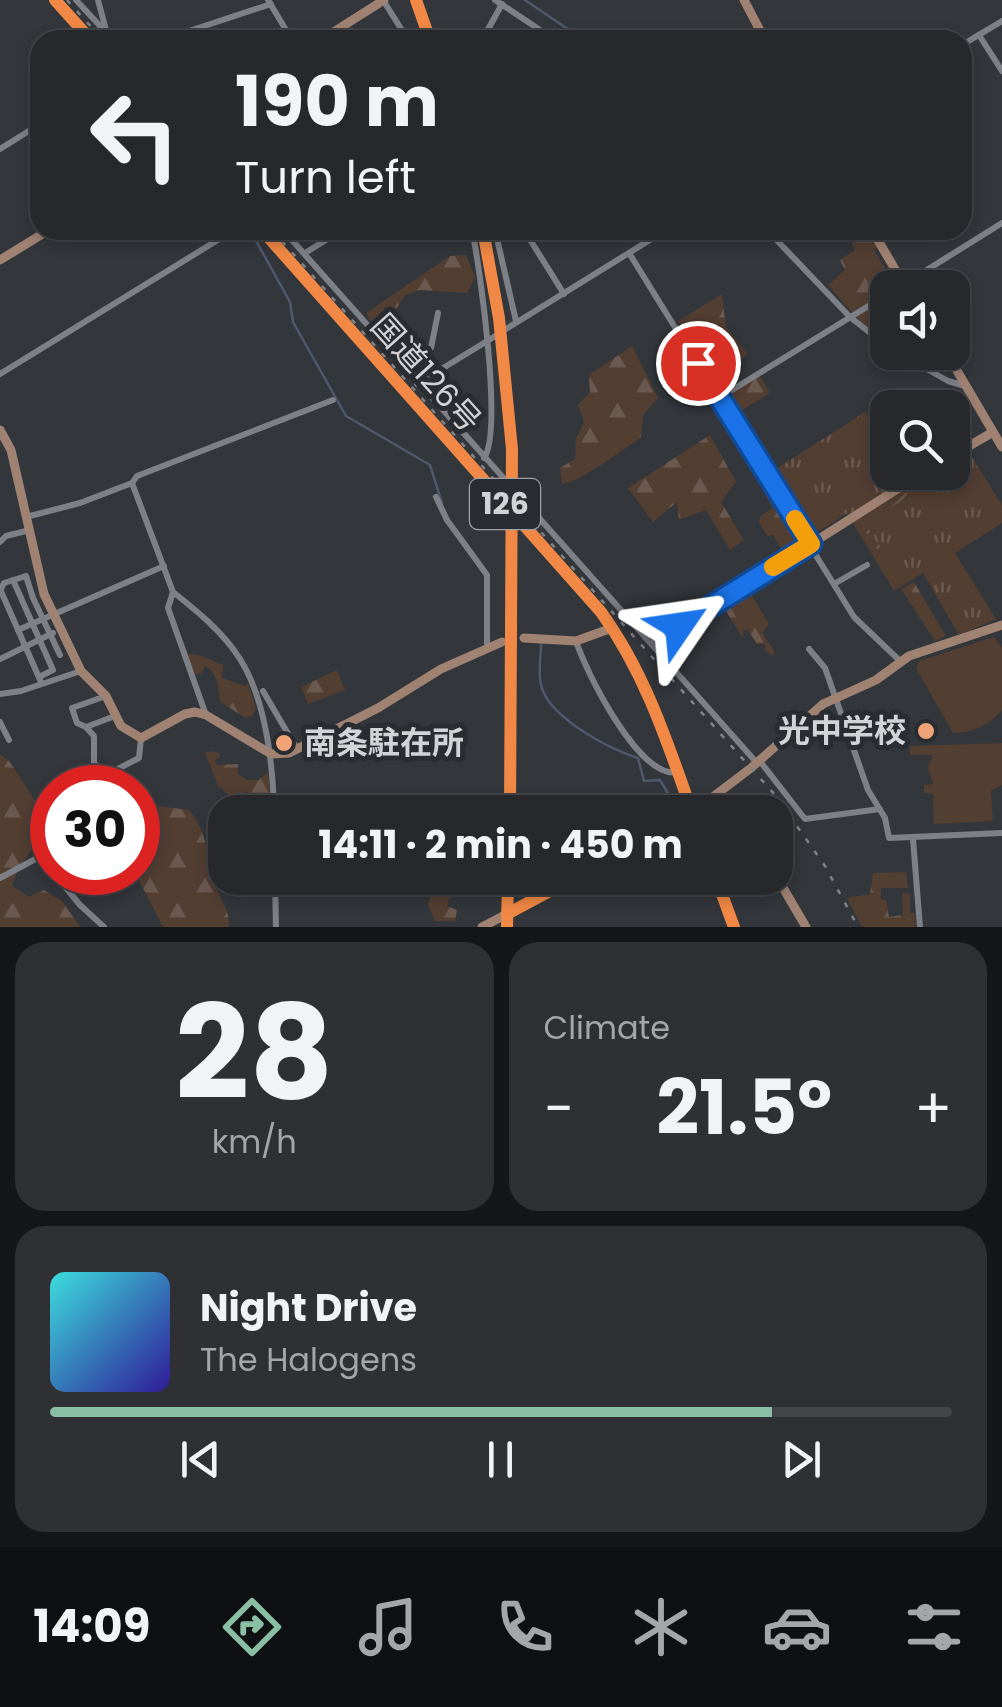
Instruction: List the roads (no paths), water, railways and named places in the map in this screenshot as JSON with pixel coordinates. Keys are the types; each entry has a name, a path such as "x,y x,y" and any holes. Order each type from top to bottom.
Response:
{"highway":[{"path":"416,0 426,30"},
{"path":"53,3 81,30"},
{"name":"国道126号","path":"271,240 612,628 650,696 687,795"},
{"name":"126","path":"485,240 506,374 513,480 513,795"},
{"path":"511,919 548,895"},
{"path":"722,895 734,927"}],"street":[{"path":"76,0 104,30"},
{"path":"98,0 106,30"},
{"path":"337,30 384,0 402,30"},
{"path":"744,0 760,30"},
{"path":"190,30 269,2 286,30"},
{"path":"487,30 499,2 540,30"},
{"path":"972,39 1002,21"},
{"path":"979,35 1002,71"},
{"path":"0,148 30,130"},
{"path":"928,270 1002,223"},
{"path":"0,260 33,240"},
{"path":"0,374 218,240"},
{"path":"292,240 806,819 881,808"},
{"path":"304,253 325,240"},
{"path":"473,240 487,341 490,449 484,458"},
{"path":"497,240 516,322"},
{"path":"530,240 564,294"},
{"path":"506,330 650,240"},
{"path":"777,240 870,333"},
{"path":"878,240 894,270"},
{"path":"630,253 854,617 900,661"},
{"path":"719,398 870,305"},
{"path":"430,376 420,360 431,348 438,313"},
{"path":"418,384 496,335"},
{"path":"929,370 966,386"},
{"path":"957,370 998,429 1002,447"},
{"path":"26,518 80,503 132,483 137,476 333,400"},
{"path":"970,445 998,429"},
{"path":"0,430 11,450 44,594 81,671 106,696 126,732 141,738"},
{"path":"132,483 173,592 208,622 240,659 252,684 272,754 273,795"},
{"path":"652,643 896,490"},
{"path":"436,497 486,575 487,648"},
{"path":"2,537 30,530"},
{"path":"834,584 867,565"},
{"path":"18,630 164,566"},
{"path":"40,679 0,589 4,584 26,576 32,598 60,655"},
{"path":"0,694 21,691 54,670 14,580"},
{"path":"173,592 168,608 206,715"},
{"path":"9,608 44,594"},
{"path":"524,638 576,641 612,628"},
{"path":"0,658 63,629"},
{"path":"717,794 818,707 876,680 900,661 1000,629"},
{"path":"576,641 594,686 639,750 666,774 679,772"},
{"path":"141,738 195,712 272,754 297,749 378,708 441,669 502,642"},
{"path":"809,649 825,668 868,790 881,808 889,838 1001,834"},
{"path":"49,660 73,650"},
{"path":"40,679 81,671"},
{"path":"263,692 297,749"},
{"path":"96,765 94,736 72,708 106,696"},
{"path":"71,728 116,715"},
{"path":"0,722 9,740"},
{"path":"126,765 139,758 141,738"},
{"path":"913,839 920,927"},
{"path":"0,878 30,862"},
{"path":"71,895 104,927"},
{"path":"276,895 276,927"},
{"path":"787,895 806,927"},
{"path":"482,927 511,919"}],"waterway":[{"path":"525,0 569,30"},
{"path":"256,240 290,302 293,322 346,416 430,465 442,503"},
{"path":"541,643 540,680 549,702 584,732 638,758 644,781 660,780 669,795"}],"railway":[{"path":"67,0 94,30"},
{"path":"281,240 775,795 825,866 858,927"}],"place":[{"name":"光中学校","path":"926,731"},
{"name":"南条駐在所","path":"284,743"}]}
